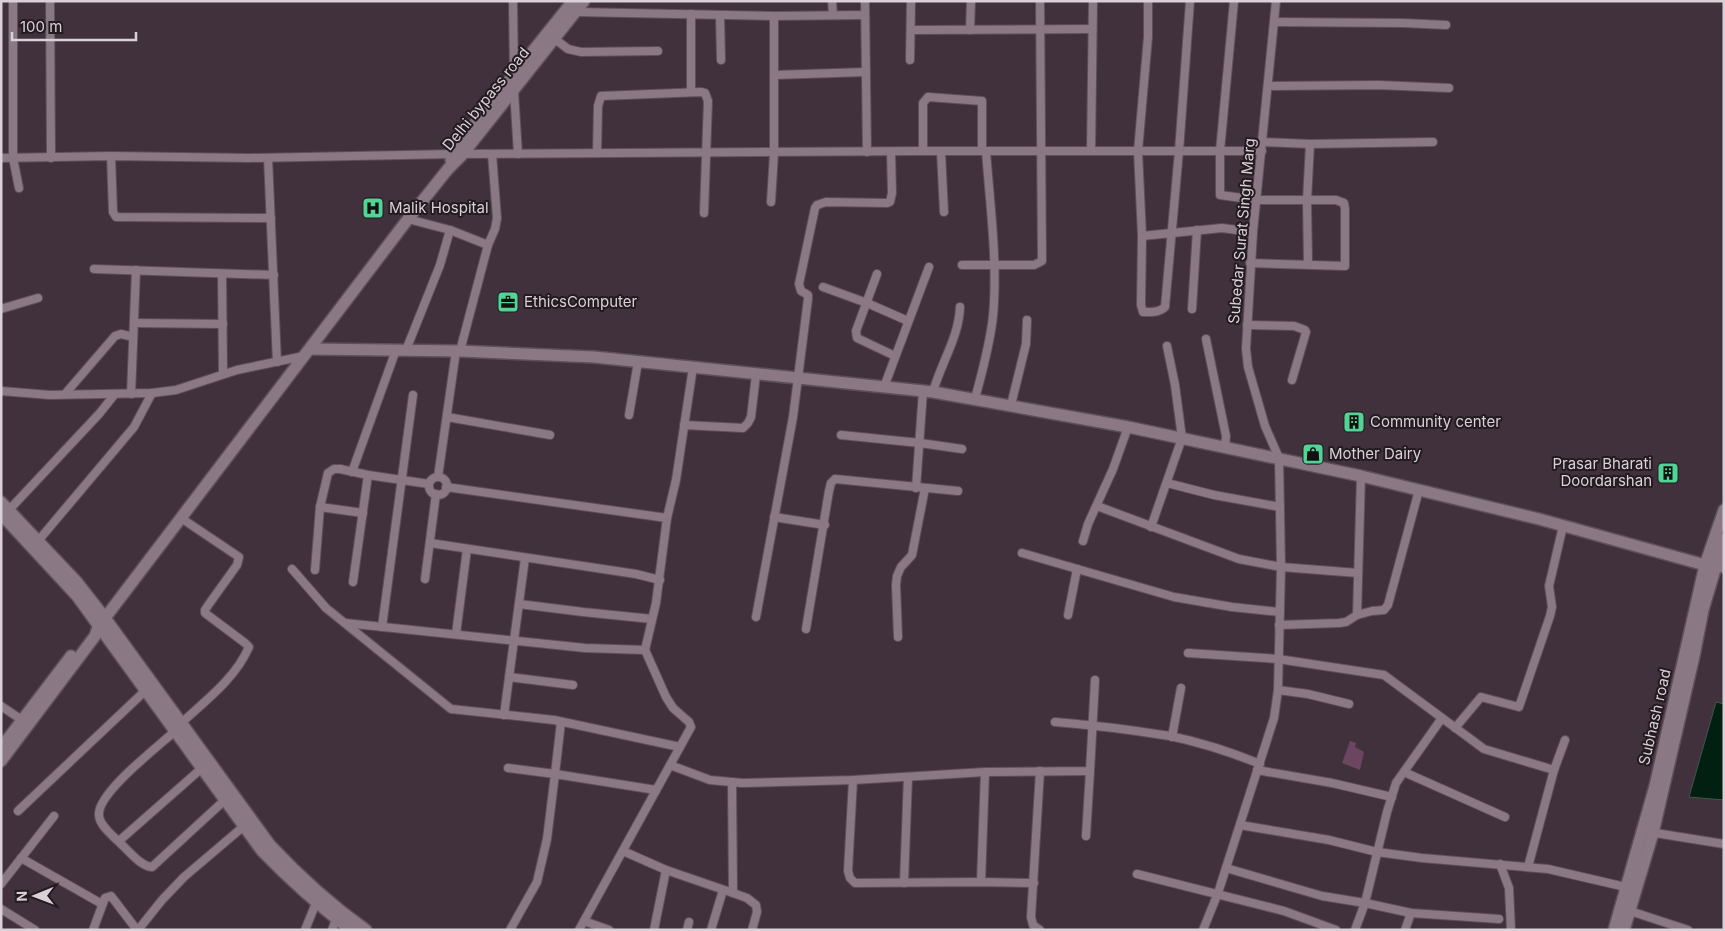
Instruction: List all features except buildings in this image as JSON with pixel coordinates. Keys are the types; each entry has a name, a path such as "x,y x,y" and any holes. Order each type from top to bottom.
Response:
{"street":[{"path":"12,1 13,158 19,188"},
{"path":"50,1 51,158"},
{"path":"513,1 514,76"},
{"name":"Delhi bypass road","path":"408,219 448,169 514,76 574,7 584,1"},
{"path":"832,1 833,15"},
{"path":"865,1 867,152"},
{"path":"910,60 911,1"},
{"path":"970,1 970,30"},
{"path":"962,265 1034,265 1042,261 1040,1"},
{"path":"1091,151 1093,1"},
{"path":"1148,1 1148,37 1138,151 1142,236 1141,310 1143,312 1160,311 1165,307 1180,151 1190,1"},
{"path":"1234,1 1220,151 1220,195 1257,200 1336,200 1344,203 1345,208 1345,266 1250,263"},
{"name":"Subedar Surat Singh Marg","path":"1276,1 1257,200 1252,232 1246,349 1248,367 1265,426 1279,458"},
{"path":"574,7 720,15 865,15"},
{"name":"Delhi bypass road","path":"458,154 514,91 554,39 574,7"},
{"path":"691,14 691,92"},
{"path":"720,15 720,60"},
{"path":"771,202 774,153 774,16"},
{"path":"1274,22 1446,25"},
{"path":"911,30 1092,29"},
{"path":"554,39 568,48 581,52 658,51"},
{"path":"774,75 866,72"},
{"path":"1268,86 1378,85 1449,88"},
{"path":"514,91 518,154"},
{"path":"597,153 598,106 601,96 705,93 708,101 704,213"},
{"path":"923,151 923,103 928,97 982,101 984,151 994,266 993,315 986,358 975,399"},
{"path":"1263,142 1310,144 1433,142"},
{"path":"1308,264 1307,200 1310,144"},
{"path":"1,158 111,156 268,158 458,154 923,151 1262,151"},
{"path":"756,617 793,417 808,299 808,295 801,291 799,284 815,208 817,204 826,202 890,202 892,193 890,152"},
{"path":"941,152 944,212"},
{"path":"438,477 458,351 497,218 492,154"},
{"path":"111,156 113,212 116,217 271,218"},
{"path":"268,158 277,362"},
{"path":"1,748 59,670 100,624 182,518 408,219 450,230 488,245"},
{"path":"1142,236 1222,228 1252,232"},
{"path":"352,472 401,350 440,264 450,230"},
{"path":"1192,309 1198,230"},
{"path":"884,387 929,267"},
{"path":"94,269 274,275"},
{"path":"131,394 136,270"},
{"path":"222,274 223,374"},
{"path":"877,274 856,331 856,338 895,356"},
{"path":"823,287 908,321"},
{"path":"1,309 38,298"},
{"path":"916,488 920,443 928,392 956,332 960,317 960,307"},
{"path":"1011,405 1026,344 1027,320"},
{"path":"134,323 223,324"},
{"path":"1247,324 1294,326 1305,330 1292,380"},
{"path":"65,394 115,336 121,334 133,337"},
{"path":"1206,339 1226,436 1225,447"},
{"path":"1151,527 1182,438 1175,385 1167,346"},
{"path":"1,391 65,394 152,393 176,390 223,374 307,353 401,350 458,351 594,357 693,367 928,392 1011,405 1128,427 1361,476 1714,566"},
{"path":"629,415 638,362"},
{"path":"579,930 689,732 689,722 674,708 666,697 645,650 660,580 667,518 676,480 693,367"},
{"path":"684,425 743,428 751,417 756,375"},
{"path":"38,541 134,428 152,393"},
{"path":"4,508 99,414 115,394"},
{"path":"382,627 413,395"},
{"path":"447,418 550,435"},
{"path":"1083,541 1088,524 1128,427"},
{"path":"841,436 962,449"},
{"path":"1203,930 1218,893 1274,718 1278,690 1281,567 1279,458"},
{"path":"315,570 320,507 328,473 331,470 340,469 429,484"},
{"path":"352,582 368,475"},
{"path":"1357,616 1361,476"},
{"path":"438,477 444,480 446,487 443,492 436,494 430,490 429,484 438,477"},
{"path":"806,629 829,490 834,479 958,491"},
{"path":"1167,483 1214,495 1280,507"},
{"path":"446,487 667,518"},
{"path":"898,636 897,576 901,567 912,555 925,488"},
{"path":"1279,625 1346,622 1372,611 1384,610 1388,606 1419,490"},
{"path":"425,579 436,494"},
{"path":"1097,506 1239,559 1281,567 1358,573"},
{"path":"320,507 363,513"},
{"path":"4,508 76,581 100,624 146,690 178,728 202,768 298,875 333,906 366,930"},
{"path":"4,508 100,624 229,797 244,826 262,851 316,903 334,924 351,930"},
{"name":"Subhash road","path":"1619,928 1648,832 1694,656 1724,510"},
{"path":"774,517 824,525"},
{"path":"182,518 239,557 237,565 208,604 205,613 249,648 239,665 223,685 130,771 108,794 98,813 100,820 119,841 146,867 152,867 229,797"},
{"path":"1455,728 1481,697 1519,707 1550,616 1552,607 1548,586 1563,526"},
{"name":"Subhash road","path":"1714,566 1724,539"},
{"path":"430,543 636,574 660,580"},
{"path":"456,634 467,549"},
{"path":"1022,553 1174,597 1232,607 1280,612"},
{"path":"504,715 525,558"},
{"path":"292,569 326,608 451,709 561,722 680,747"},
{"path":"1068,615 1077,569"},
{"path":"519,604 652,619"},
{"path":"345,623 585,648 645,650"},
{"path":"1,761 95,636 100,624"},
{"path":"1188,654 1278,659 1384,675 1484,749 1554,770"},
{"path":"509,677 572,685"},
{"path":"1086,836 1095,680"},
{"path":"1172,737 1181,688"},
{"path":"18,811 146,690"},
{"path":"1278,690 1308,694 1348,704"},
{"path":"1,706 22,720"},
{"path":"1355,930 1365,903 1396,783 1442,718"},
{"path":"510,930 537,882 547,839 561,722"},
{"path":"1055,722 1092,725 1172,737 1258,767 1392,797"},
{"path":"1528,867 1554,770 1565,740"},
{"path":"670,765 710,780 732,782 853,780 984,772 1090,771"},
{"path":"119,841 202,768"},
{"path":"508,768 656,790"},
{"path":"1040,771 1032,917 1034,924 1040,930"},
{"path":"981,882 984,772"},
{"path":"1404,772 1505,817"},
{"path":"904,883 908,777"},
{"path":"853,780 848,871 850,878 856,883 1034,883"},
{"path":"732,782 733,893"},
{"path":"1,884 54,816"},
{"path":"93,930 105,898 110,896 138,930 162,900 184,877 244,826"},
{"path":"1240,826 1328,840 1377,852 1422,858 1548,869 1632,888"},
{"path":"1648,832 1724,844"},
{"path":"622,851 666,870 753,901 757,912 752,930"},
{"path":"21,858 102,904"},
{"path":"1500,864 1509,888 1511,930"},
{"path":"1226,868 1322,896 1411,913 1499,919"},
{"path":"654,930 666,870"},
{"path":"1137,874 1284,911 1336,930"},
{"path":"711,930 724,890"},
{"path":"305,930 316,903"},
{"path":"1,910 35,930"},
{"path":"1625,910 1688,930"},
{"path":"1405,930 1411,913"},
{"path":"584,921 609,930"}],"shaded area":[{"path":"1716,702 1724,704 1724,800 1689,797"},
{"path":"1350,741 1356,743 1355,747 1364,752 1360,770 1342,763"}],"place":[{"name":"Malik Hospital","path":"373,208"},
{"name":"EthicsComputer","path":"508,302"},
{"name":"Community center","path":"1354,422"},
{"name":"Mother Dairy","path":"1313,454"},
{"name":"Prasar Bharati Doordarshan","path":"1668,473"}]}
